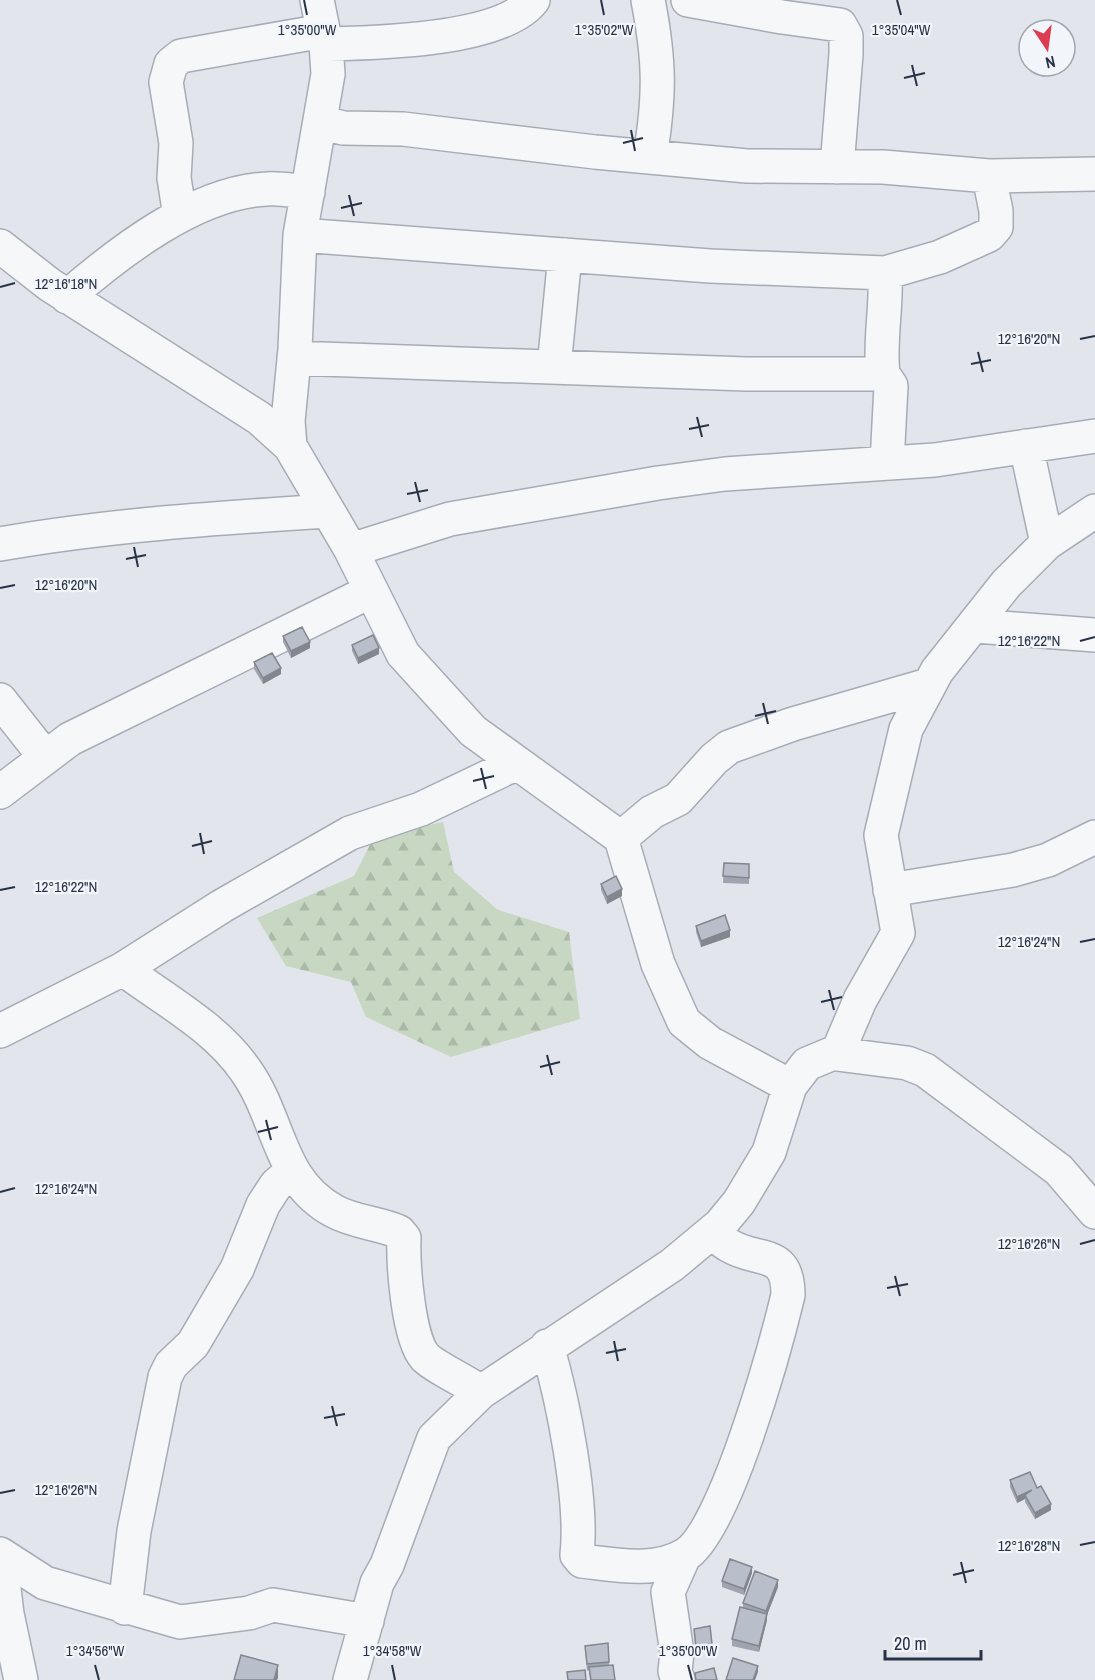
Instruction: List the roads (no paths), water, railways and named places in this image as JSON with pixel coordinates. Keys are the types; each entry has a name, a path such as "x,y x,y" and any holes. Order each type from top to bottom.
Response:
{"street":[{"path":"180,216 174,178 176,143 166,82 171,64 181,56 322,25 397,43 445,36 506,20 527,8 533,0"},
{"path":"648,0 659,65 658,108 650,157"},
{"path":"688,0 746,5 840,25 846,36 846,54 837,167"},
{"path":"290,446 288,421 294,358 300,235 328,74 322,25"},
{"path":"321,122 344,128 403,129 747,166 883,167 989,176 1095,174"},
{"path":"300,235 710,266 885,273 940,257 989,235 996,226 996,211 989,176"},
{"path":"68,297 102,267 180,216 220,198 267,189 308,192"},
{"path":"0,246 68,297 259,418 290,446 351,550 403,654 473,731 621,838 658,964 684,1022 710,1043 790,1086"},
{"path":"554,367 565,255"},
{"path":"885,273 886,291 881,355 883,374 891,386 887,463"},
{"path":"294,358 746,374 883,374"},
{"path":"351,550 450,519 614,490 725,474 935,460 1095,436"},
{"path":"1026,446 1047,543"},
{"path":"0,544 51,535 214,518 328,511"},
{"path":"837,1054 860,1000 898,933 881,835 906,729 928,685 1006,584 1047,543 1095,511"},
{"path":"0,792 70,739 371,591"},
{"path":"975,626 1095,635"},
{"path":"621,838 652,812 678,799 691,788 714,759 729,747 793,724 928,685"},
{"path":"0,700 45,757"},
{"path":"0,1031 123,969 222,906 350,833 421,809 517,763"},
{"path":"890,890 1013,870 1048,861 1095,837"},
{"path":"123,969 215,1037 246,1071 268,1112 291,1172 315,1200 336,1213 399,1232 404,1238 407,1303 417,1345 426,1358 463,1379 480,1392"},
{"path":"350,1680 377,1583 387,1565 434,1438 480,1392 672,1265 712,1232 739,1202 769,1152 790,1086 811,1061 837,1054 908,1063 924,1070 1059,1170 1095,1212"},
{"path":"124,1608 134,1532 165,1377 171,1365 193,1344 237,1269 263,1205 276,1185 291,1172"},
{"path":"547,1346 556,1377 572,1474 579,1531 577,1555 582,1562 622,1566 654,1565 684,1556 699,1545 732,1479 788,1295 788,1277 778,1264 767,1256 732,1247 712,1232"},
{"path":"0,1554 45,1583 124,1608 180,1622 249,1613 273,1605 367,1621"},
{"path":"0,1554 8,1614 21,1680"},
{"path":"672,1677 677,1653 668,1592 684,1556"}]}
